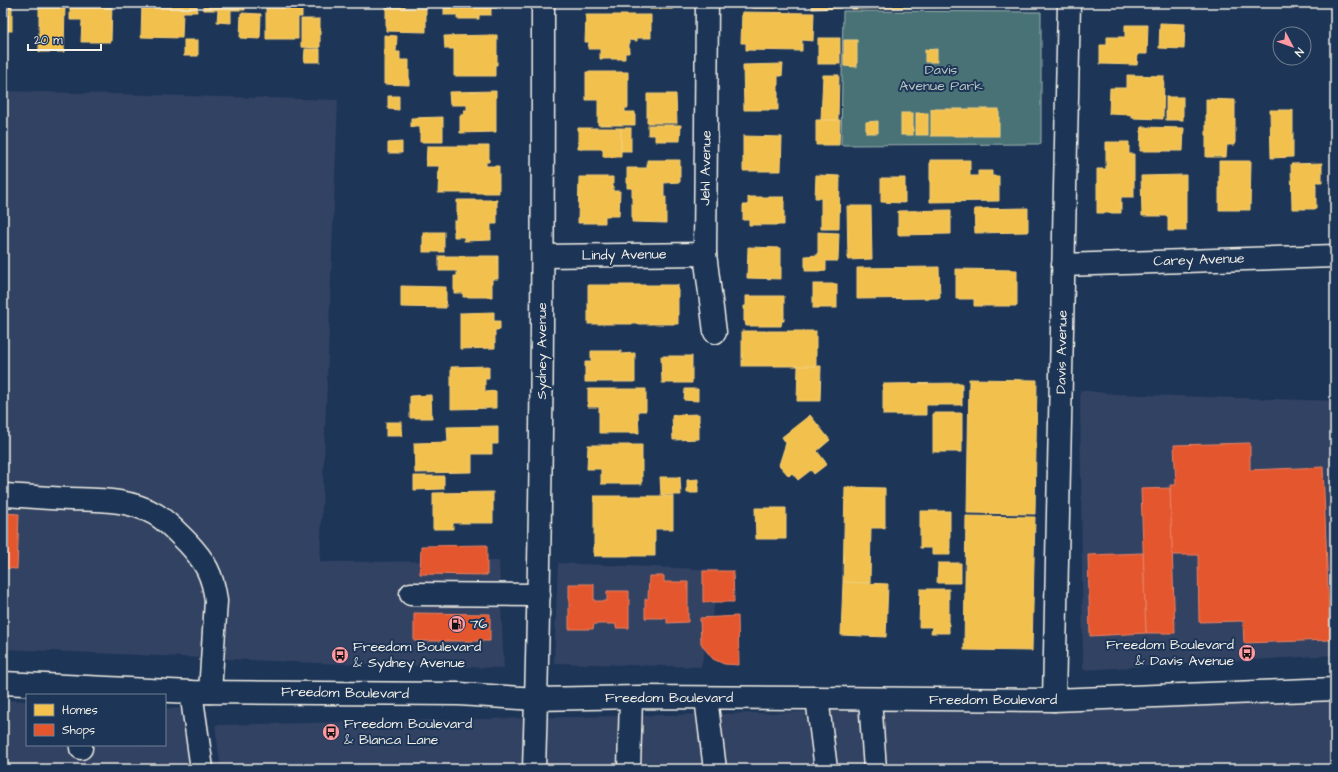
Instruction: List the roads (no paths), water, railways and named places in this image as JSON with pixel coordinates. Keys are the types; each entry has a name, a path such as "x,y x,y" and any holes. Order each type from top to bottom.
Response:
{"street":[{"name":"Sydney Avenue","path":"534,769 539,595 543,256 543,3"},
{"name":"Jehl Avenue","path":"707,3 705,254 715,332"},
{"name":"Davis Avenue","path":"1054,700 1069,3"},
{"name":"Lindy Avenue","path":"543,256 705,254"},
{"name":"Carey Avenue","path":"1063,265 1335,256"},
{"path":"3,495 119,501 138,506 156,514 172,527 194,550 209,572 214,586 216,601 200,692 202,769"},
{"path":"411,594 539,595"},
{"name":"Freedom Boulevard","path":"3,683 80,691 459,694 536,699 817,698 1054,700 1335,689"},
{"path":"629,769 631,698"},
{"path":"706,698 715,769"},
{"path":"817,698 826,769"},
{"path":"870,699 875,769"},
{"path":"817,769 815,754 823,742"}],"place":[{"name":"76","path":"457,624"},
{"name":"Freedom Boulevard & Davis Avenue","path":"1247,653"},
{"name":"Freedom Boulevard & Sydney Avenue","path":"340,655"},
{"name":"Freedom Boulevard & Blanca Lane","path":"331,732"}],"park label":[{"name":"Davis Avenue Park","path":"941,78"}]}
